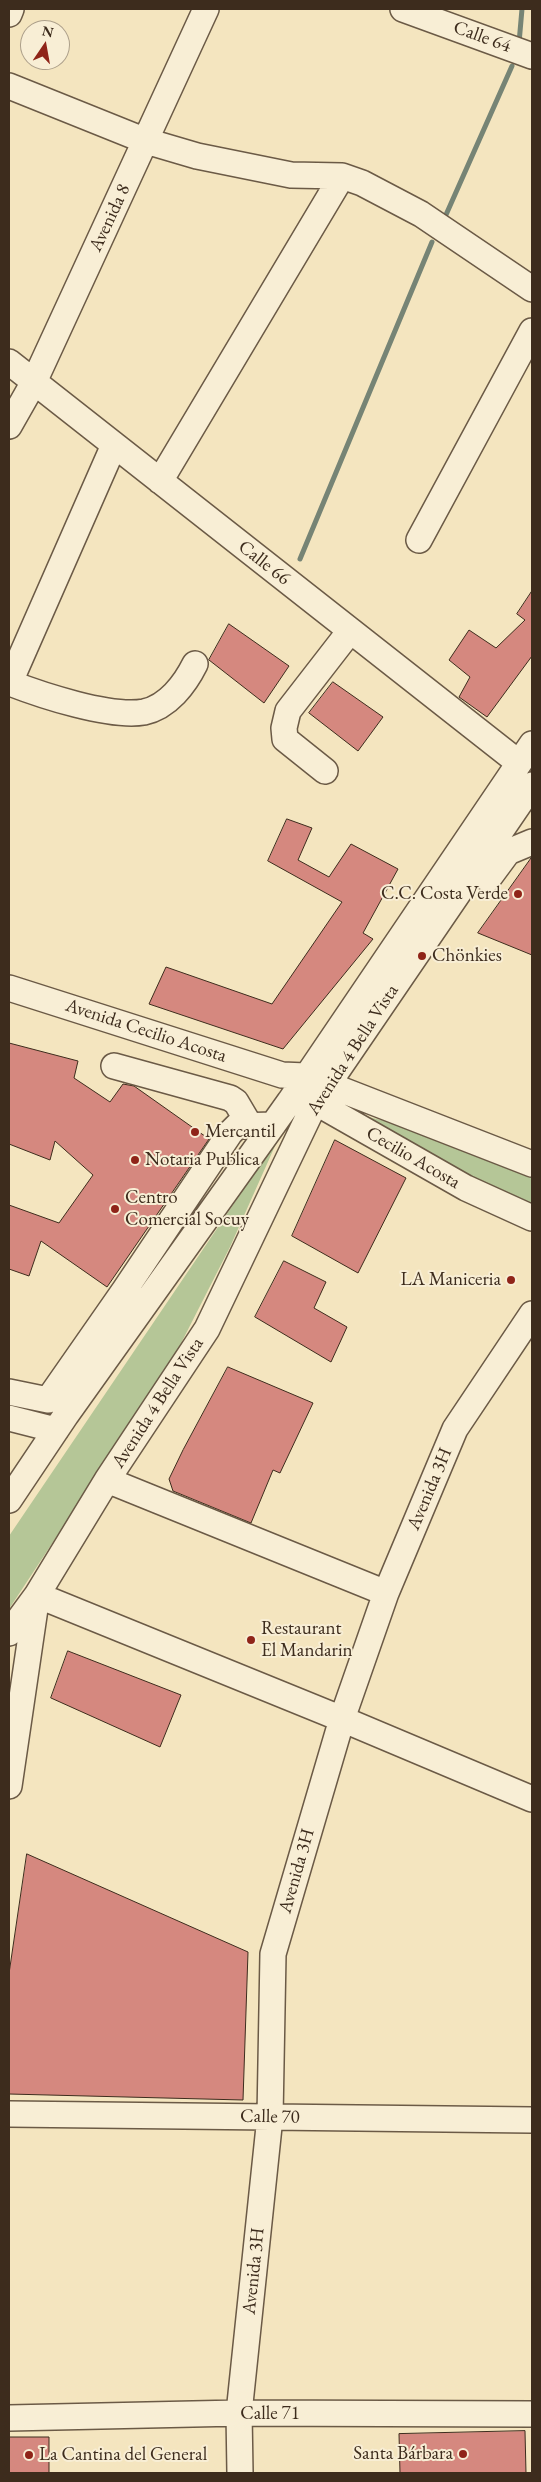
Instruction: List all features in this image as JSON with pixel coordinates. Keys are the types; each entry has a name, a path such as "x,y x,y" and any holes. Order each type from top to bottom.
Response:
{"street":[{"path":"9,14 11,9"},
{"name":"Avenida 8","path":"9,426 34,382 206,9"},
{"name":"Calle 64","path":"403,9 532,56"},
{"path":"9,86 146,141 197,156 291,175 342,176 362,183 421,214 532,289"},
{"path":"160,481 342,176"},
{"path":"419,540 532,331"},
{"name":"Calle 66","path":"9,362 350,631 525,754"},
{"path":"114,445 16,649 9,683 53,699 112,710 144,712 178,692 195,664"},
{"path":"325,772 285,739 284,728 288,711 350,631"},
{"name":"Avenida 4 Bella Vista","path":"9,1633 37,1594 107,1480 207,1329 305,1086 525,754"},
{"name":"Avenida 4 Bella Vista","path":"9,1500 145,1305 261,1125 305,1086 432,932 532,785"},
{"path":"432,932 454,928 508,852 532,842"},
{"name":"Avenida Cecilio Acosta","path":"9,988 305,1086"},
{"path":"114,1066 230,1098 261,1125"},
{"name":"Cecilio Acosta","path":"305,1086 532,1164"},
{"name":"Cecilio Acosta","path":"305,1086 466,1188 532,1218"},
{"path":"9,1392 48,1400 230,1133 237,1126 261,1125"},
{"path":"124,1291 145,1305"},
{"name":"Avenida 3H","path":"240,2473 239,2414 270,2117 273,1954 342,1718 386,1593 455,1429 532,1314"},
{"path":"9,1418 56,1430"},
{"path":"107,1480 386,1593"},
{"path":"9,1786 37,1594 342,1718 532,1799"},
{"name":"Calle 70","path":"9,2114 532,2120"},
{"name":"Calle 71","path":"9,2418 239,2414 532,2414"}],"green space":[{"path":"352,1113 406,1126 532,1172 532,1211"},
{"path":"279,1137 230,1247 172,1361 9,1609 9,1536"}],"building":[{"path":"532,591 532,656 487,717 459,697 470,677 449,660 469,630 496,648 525,620 517,614"},
{"path":"229,624 289,666 264,703 209,660"},
{"path":"333,682 383,717 358,751 309,713"},
{"path":"287,819 312,828 298,860 329,877 351,844 398,869 363,933 373,939 283,1049 149,1004 166,967 272,1004 342,902 268,861"},
{"name":"C.C. Costa Verde","path":"532,857 532,955 478,933"},
{"name":"Centro Comercial Socuy","path":"9,1043 78,1061 74,1078 110,1102 123,1084 134,1086 209,1139 107,1287 41,1241 29,1276 9,1269 9,1205 59,1223 93,1175 55,1141 50,1160 9,1144"},
{"path":"335,1140 406,1178 358,1273 292,1236"},
{"path":"284,1261 326,1282 314,1308 347,1327 331,1362 255,1317"},
{"path":"228,1367 313,1403 280,1473 273,1470 251,1523 173,1491 169,1479"},
{"path":"68,1651 181,1695 160,1747 51,1698"},
{"path":"27,1854 248,1952 243,2100 9,2094 9,1974"},
{"name":"Santa Bárbara","path":"525,2431 526,2473 400,2473 399,2434"},
{"name":"La Cantina del General","path":"9,2437 49,2437 49,2473 9,2473"}],"waterway":[{"path":"519,43 522,9"},
{"path":"445,217 512,66"},
{"path":"300,559 432,242"}],"place":[{"name":"C.C. Costa Verde","path":"518,894"},
{"name":"Chönkies","path":"422,956"},
{"name":"Mercantil","path":"195,1132"},
{"name":"Notaria Publica","path":"135,1160"},
{"name":"Centro Comercial Socuy","path":"115,1209"},
{"name":"LA Maniceria","path":"511,1280"},
{"name":"Restaurant El Mandarin","path":"251,1640"},
{"name":"Santa Bárbara","path":"463,2454"},
{"name":"La Cantina del General","path":"29,2455"}]}
